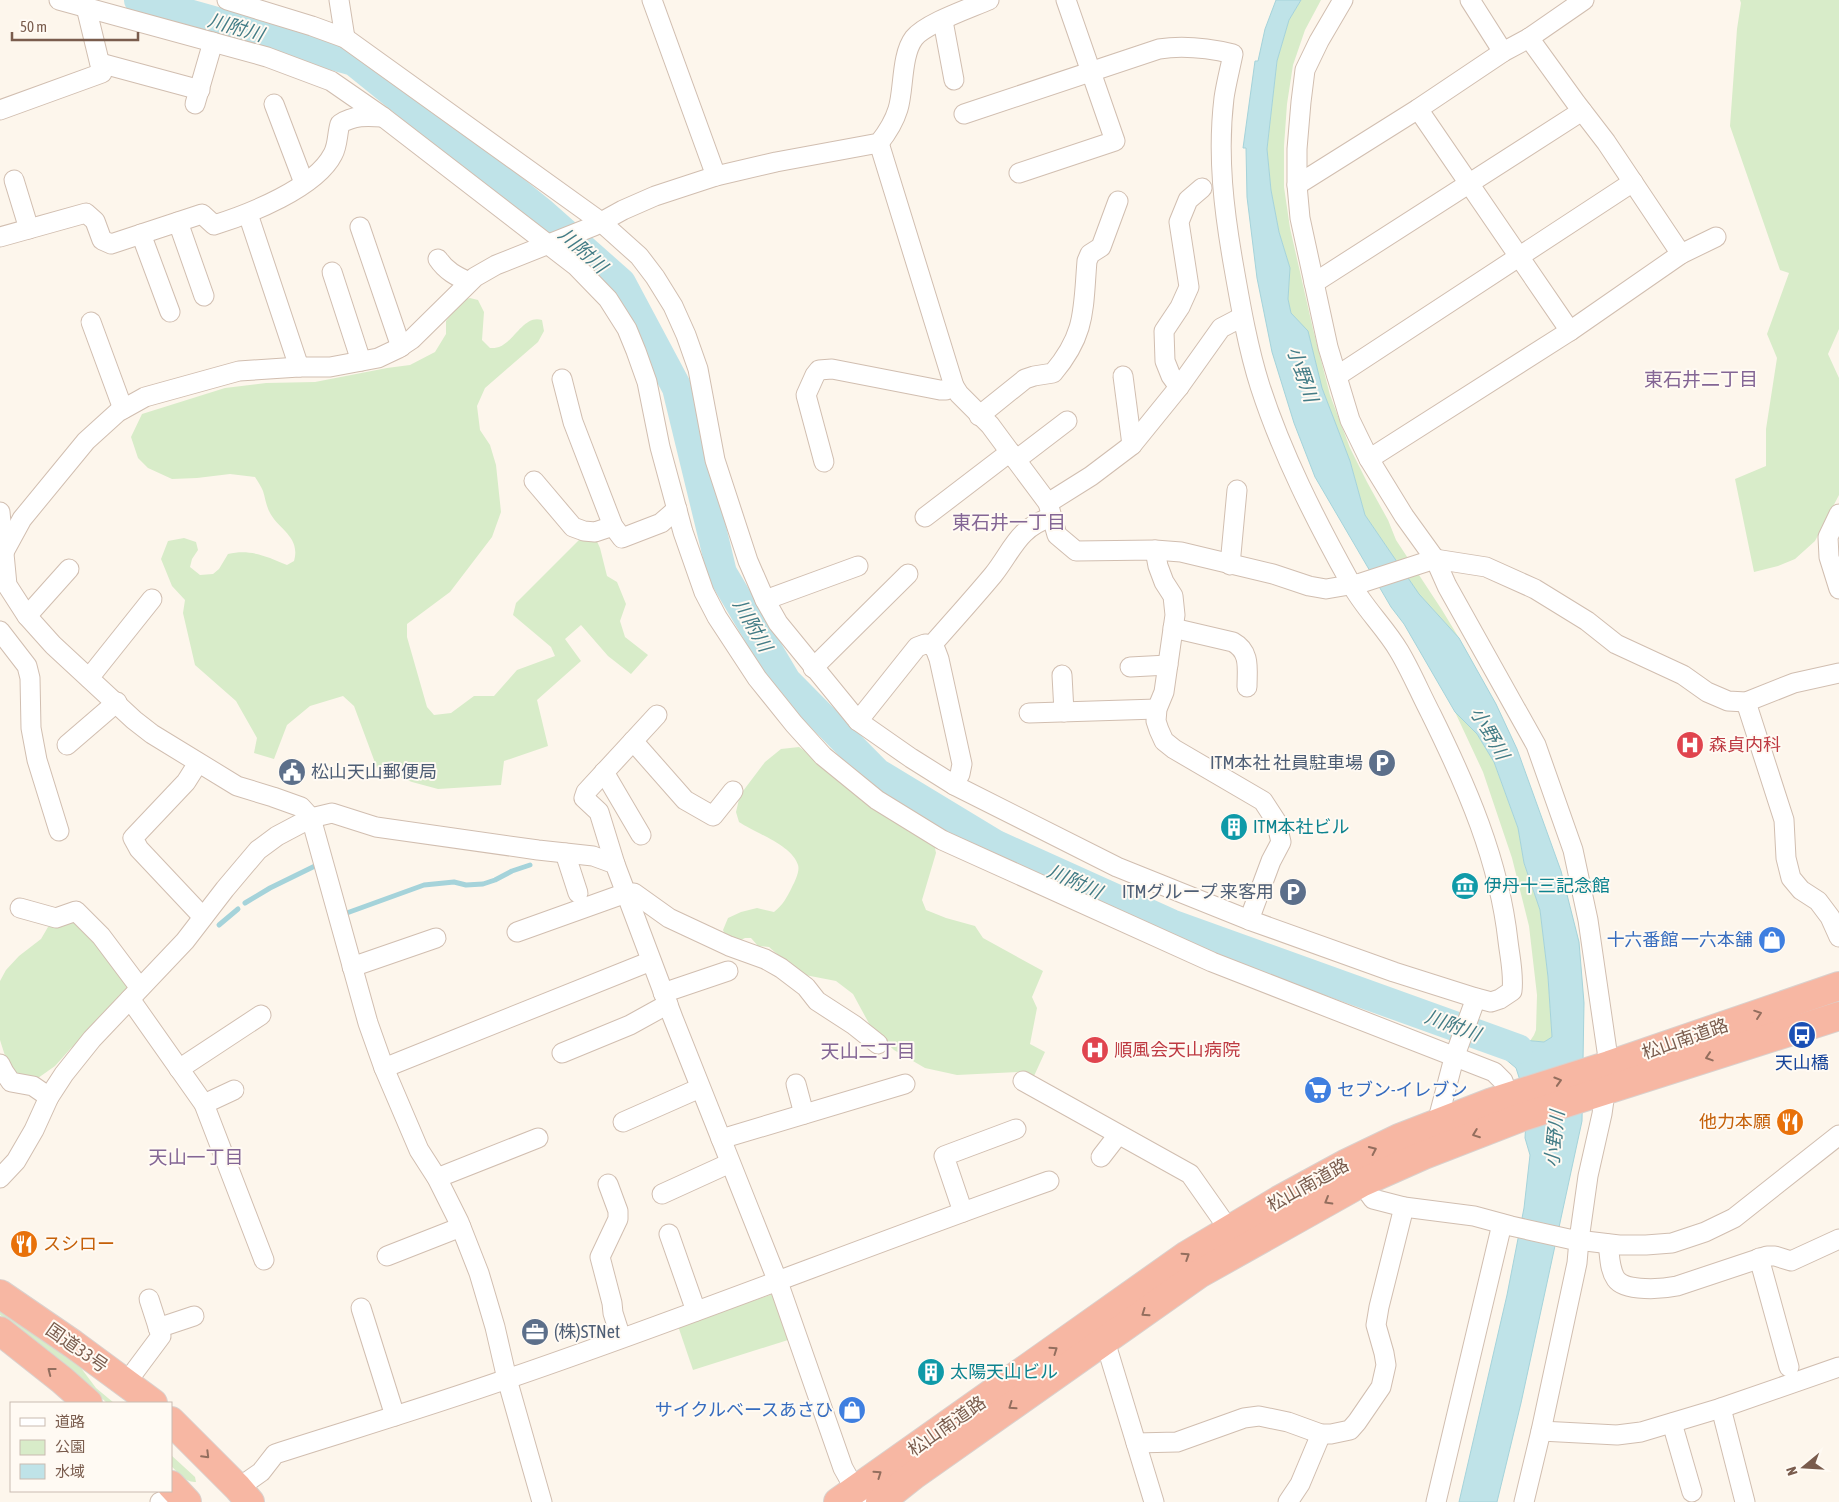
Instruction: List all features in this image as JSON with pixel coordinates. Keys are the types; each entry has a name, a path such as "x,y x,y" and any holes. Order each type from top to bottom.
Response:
{"highway":[{"name":"松山南道路","path":"1602,1079 1839,986"},
{"name":"松山南道路","path":"1354,1172 1399,1138 1437,1124 1839,1016"},
{"name":"松山南道路","path":"880,1502 1100,1331 1187,1255 1236,1240 1279,1200 1354,1172 1424,1155 1517,1102"},
{"name":"国道33号","path":"0,1294 74,1344 152,1402"},
{"name":"国道33号","path":"0,1331 87,1402"},
{"name":"松山南道路","path":"852,1498 1100,1331"},
{"path":"172,1422 244,1495"}],"street":[{"path":"58,0 267,58 331,81 553,242 608,299 627,329 647,382 676,510 694,566 704,592 717,617 757,678 794,724 823,756 877,800 942,840 1212,962 1494,1072 1503,1081 1517,1102"},
{"path":"228,0 345,38 598,224 638,256 655,277 673,306 686,335 698,369 715,460 748,561 765,600 778,623 858,721 954,785 1117,866 1249,920 1386,969 1474,1004 1500,999 1512,991 1513,985 1506,920 1491,856 1476,811 1457,766 1399,651 1356,584 1308,501 1278,437 1260,384 1242,317 1226,222 1222,179 1221,139 1224,97 1233,54 1208,48 1178,46 1159,49 964,114"},
{"path":"339,0 345,38"},
{"path":"652,0 716,176"},
{"path":"4,552 22,520 86,441 118,412 145,396 239,371 330,367 378,358 401,347 428,324 469,282 496,265 598,224 623,210 655,196 716,176 801,156 879,143 889,131 898,109 908,52 914,38 927,28 990,0"},
{"path":"1019,173 1115,142 1066,0"},
{"path":"1343,0 1319,41 1306,70 1297,148 1297,185 1300,218 1328,347 1350,420 1369,459 1430,560 1448,586 1536,745 1570,841 1588,920 1602,1079 1588,1176 1574,1239 1577,1262 1541,1432 1524,1502"},
{"path":"1470,0 1503,52"},
{"path":"1297,185 1418,109 1503,52 1529,38 1584,0"},
{"path":"0,110 102,73 86,7"},
{"path":"943,21 954,80"},
{"path":"1529,38 1606,142 1681,254"},
{"path":"100,63 198,97 213,42"},
{"path":"274,104 304,183"},
{"path":"1418,109 1570,330"},
{"path":"1314,283 1582,111"},
{"path":"0,237 86,213 95,221 102,240 111,244 202,214 214,225 248,214 280,198 323,168 333,155 340,124 349,118 362,115 383,117"},
{"path":"879,143 954,386 959,394 990,426 1013,456 1050,510 1057,535 1076,551 1155,550 1181,552 1326,589 1356,584 1430,560 1486,567 1527,586 1587,621 1616,644 1683,675 1707,692 1728,701 1746,702 1794,683 1839,673"},
{"path":"14,180 29,229"},
{"path":"1337,376 1633,182"},
{"path":"1178,387 1165,361 1164,331 1180,307 1189,287 1179,222 1188,200 1202,188"},
{"path":"979,416 1025,379 1053,374 1065,359 1082,322 1087,262 1090,254 1101,247 1118,200"},
{"path":"248,214 299,367"},
{"path":"178,222 204,296"},
{"path":"360,227 401,347"},
{"path":"141,234 170,312"},
{"path":"1369,459 1570,330 1681,254 1716,237"},
{"path":"438,259 444,268 469,282"},
{"path":"332,272 361,361"},
{"path":"858,721 924,639 994,573 1016,540 1050,510 1132,445 1221,328 1242,317"},
{"path":"90,331 122,409"},
{"path":"824,462 806,395 814,375 820,370 825,368 832,369 940,390 954,386"},
{"path":"1123,376 1132,445"},
{"path":"562,379 573,422 613,526 622,538 661,523 676,510"},
{"path":"926,517 1066,421"},
{"path":"534,482 573,527 595,532 613,526"},
{"path":"1230,565 1237,490"},
{"path":"0,512 4,552 4,588 53,645 152,734 237,786 301,807 311,818 368,1023 384,1068 420,1150 437,1178 461,1227 479,1273 542,1502"},
{"path":"1839,514 1828,537 1829,557 1839,589"},
{"path":"1155,550 1164,582 1173,596 1175,615 1164,692 1157,709 1156,721 1159,730 1164,741 1174,749 1263,801 1276,821 1281,842 1271,861 1249,920"},
{"path":"765,600 858,566"},
{"path":"27,616 69,569"},
{"path":"813,668 908,574"},
{"path":"89,678 152,599"},
{"path":"1173,628 1239,645 1247,656 1247,687"},
{"path":"0,631 27,666 30,678 31,728 36,760 60,831"},
{"path":"924,639 936,651 939,659 962,764 960,774 954,785"},
{"path":"1130,667 1168,665"},
{"path":"1062,675 1064,712"},
{"path":"67,745 116,702"},
{"path":"1746,702 1784,820 1786,858 1791,878 1801,890 1818,902 1830,917 1839,938"},
{"path":"1029,713 1157,709"},
{"path":"657,715 586,792 584,798 599,812 615,864 651,961 778,1282 844,1468 852,1498"},
{"path":"633,741 685,800 713,816 733,791"},
{"path":"198,763 186,782 133,838 139,849 203,917"},
{"path":"604,772 641,835"},
{"path":"0,1178 16,1161 34,1130 49,1098 64,1074 92,1040 185,941 258,850 277,836 311,818 332,813 376,827 593,856 615,864"},
{"path":"565,853 578,893"},
{"path":"517,932 626,893 634,893 670,918 729,946 765,959 781,968 806,987 817,1001 854,1025 878,1044"},
{"path":"20,908 56,918 76,911 101,936 179,1069 204,1104 264,1260"},
{"path":"352,967 436,938"},
{"path":"384,1068 651,961"},
{"path":"562,1053 630,1025 666,998 728,971"},
{"path":"1437,1124 1455,1056 1474,1004"},
{"path":"179,1069 261,1015"},
{"path":"0,1064 11,1082 33,1086 49,1098"},
{"path":"1023,1081 1190,1174 1236,1240"},
{"path":"796,1084 803,1119"},
{"path":"721,1139 803,1119 905,1084"},
{"path":"623,1122 700,1088"},
{"path":"204,1104 234,1090"},
{"path":"963,1212 944,1156 1016,1129"},
{"path":"1354,1172 1373,1199 1404,1207 1474,1216 1506,1225 1574,1239 1608,1244 1646,1245 1672,1242 1704,1232 1734,1218 1839,1134"},
{"path":"1101,1157 1118,1135"},
{"path":"437,1178 538,1138"},
{"path":"662,1194 730,1163"},
{"path":"244,1495 276,1454 507,1379 1049,1182"},
{"path":"608,1184 618,1211 618,1219 600,1257 621,1338"},
{"path":"1136,1443 1177,1442 1244,1418 1259,1416 1288,1422 1321,1434 1332,1434 1350,1430 1381,1387 1386,1365 1376,1325 1378,1308 1404,1207"},
{"path":"1436,1502 1506,1225"},
{"path":"387,1256 461,1227"},
{"path":"669,1234 696,1311"},
{"path":"1608,1244 1612,1270 1616,1280 1623,1284 1648,1289 1662,1289 1677,1286 1759,1258 1774,1256 1791,1261 1839,1238"},
{"path":"1759,1258 1789,1367"},
{"path":"126,1383 160,1336 149,1299"},
{"path":"361,1308 395,1416"},
{"path":"158,1328 194,1316"},
{"path":"1100,1331 1154,1502"},
{"path":"1541,1432 1628,1434 1672,1424 1839,1367"},
{"path":"1721,1408 1745,1502"},
{"path":"1672,1424 1692,1492"},
{"path":"1288,1502 1300,1484 1321,1434"}],"green space":[{"path":"1301,0 1321,0 1305,30 1293,65 1287,104 1284,187 1290,228 1313,329 1330,395 1350,448 1388,520 1396,540 1459,638 1419,594 1365,515 1350,461 1322,388 1308,332 1291,313 1288,299 1290,268 1279,232 1271,190 1267,149 1277,61 1289,20"},
{"path":"1740,0 1839,0 1839,329 1828,354 1839,378 1839,495 1815,541 1795,559 1778,566 1754,572 1735,479 1766,466 1766,429 1777,358 1767,334 1789,273 1780,270 1730,126"},
{"path":"470,298 478,300 484,312 482,340 490,348 504,344 524,325 536,319 542,320 544,331 538,342 485,388 477,406 480,430 490,445 496,465 501,512 492,537 450,592 407,624 407,637 427,707 434,715 451,713 474,696 494,696 517,670 555,656 551,647 513,615 516,603 581,538 594,535 600,548 607,576 617,582 626,604 620,621 625,637 648,655 631,674 608,656 581,625 565,639 581,661 537,700 548,746 504,761 501,785 438,789 412,782 377,768 354,706 343,696 310,706 287,725 274,759 254,753 257,738 236,701 195,665 183,613 185,600 172,586 161,559 168,541 184,538 196,542 198,550 192,559 190,567 200,575 213,574 219,569 228,554 244,552 258,554 287,565 294,561 295,552 292,539 273,518 263,491 255,477 230,474 172,479 148,468 138,458 131,437 142,414 225,388 266,383 315,382 410,365 435,352 446,334 446,321 462,300"},
{"path":"1455,712 1477,734 1494,762 1518,828 1524,863 1540,910 1548,977 1552,1037 1544,1042 1530,1041 1536,1030 1537,995 1529,926 1512,858 1483,772"},
{"path":"799,747 933,838 936,853 922,900 926,910 975,926 983,938 1043,971 1032,997 1037,1008 1030,1044 1045,1052 1034,1076 1018,1072 957,1075 925,1068 894,1050 872,1029 853,994 836,981 800,974 769,947 758,946 751,938 745,938 737,942 727,939 723,930 728,918 757,908 774,912 784,901 797,876 798,865 788,851 739,822 736,812 740,795 765,762 781,749"},
{"path":"73,918 128,980 129,991 55,1066 38,1078 18,1075 13,1071 6,1059 0,1040 0,981 6,970 19,956 41,939 48,927"},
{"path":"773,1294 788,1340 693,1370 678,1326"},
{"path":"0,1310 69,1356 96,1388 113,1402 106,1402 55,1357 0,1315"},
{"path":"172,1456 195,1477 196,1482 188,1481 172,1467"}],"water":[{"name":"小野川","path":"1276,0 1301,0 1289,20 1277,61 1267,149 1271,190 1279,232 1290,268 1288,299 1291,313 1308,331 1322,388 1350,461 1365,515 1419,594 1459,638 1496,704 1517,749 1561,871 1579,942 1584,1003 1582,1121 1521,1403 1497,1502 1459,1502 1507,1295 1524,1208 1530,1155 1525,1138 1527,1102 1516,1068 1478,1036 1544,1042 1552,1037 1548,977 1540,910 1524,863 1518,828 1494,762 1477,734 1455,712 1315,477 1294,423 1272,352 1257,278 1247,197 1246,148 1243,148 1255,61 1258,61 1265,29"}],"waterway":[{"name":"川附川","path":"139,0 354,61 542,213 621,283 677,388 722,573 786,681 877,773 996,845 1171,924 1518,1049"},
{"path":"245,903 270,888 319,864"},
{"path":"343,912 344,914 424,885 454,882 466,885 483,884 530,865"},
{"path":"219,925 238,909"}],"place":[{"name":"森貞内科","path":"1690,745"},
{"name":"ITM本社 社員駐車場","path":"1382,763"},
{"name":"松山天山郵便局","path":"292,772"},
{"name":"ITM本社ビル","path":"1234,827"},
{"name":"伊丹十三記念館","path":"1465,886"},
{"name":"ITMグループ 来客用","path":"1293,892"},
{"name":"十六番館 一六本舗","path":"1772,940"},
{"name":"天山橋","path":"1802,1035"},
{"name":"順風会天山病院","path":"1095,1050"},
{"name":"セブン-イレブン","path":"1318,1090"},
{"name":"他力本願","path":"1790,1122"},
{"name":"スシロー","path":"24,1244"},
{"name":"(株)STNet","path":"535,1332"},
{"name":"太陽天山ビル","path":"931,1372"},
{"name":"サイクルベースあさひ","path":"852,1410"}],"district":[{"name":"東石井二丁目","path":"1701,379"},
{"name":"東石井一丁目","path":"1009,522"},
{"name":"天山二丁目","path":"868,1051"},
{"name":"天山一丁目","path":"196,1157"}]}
